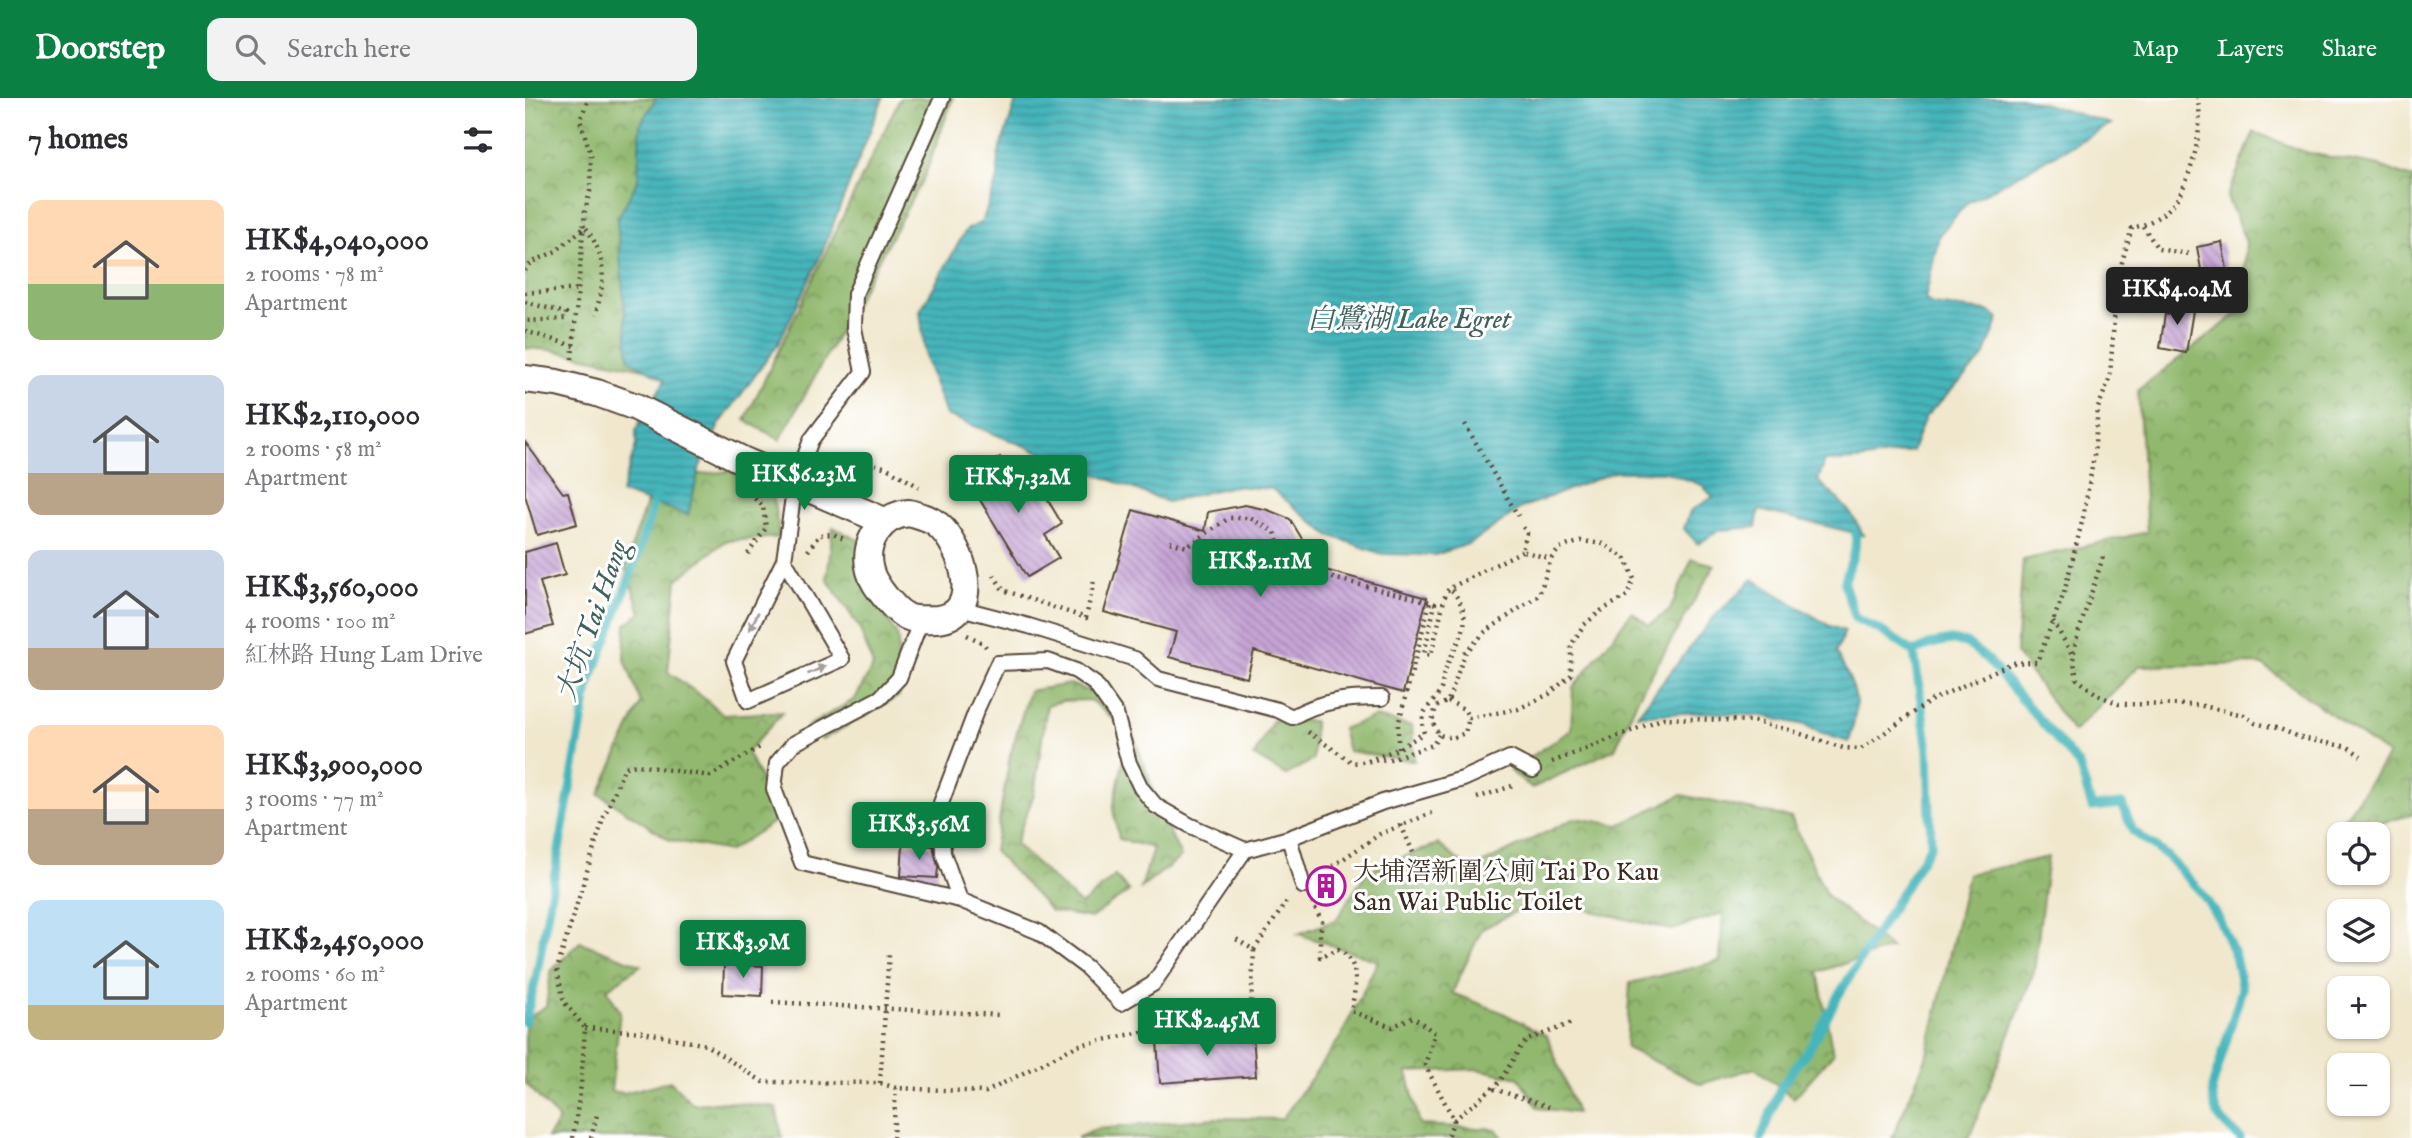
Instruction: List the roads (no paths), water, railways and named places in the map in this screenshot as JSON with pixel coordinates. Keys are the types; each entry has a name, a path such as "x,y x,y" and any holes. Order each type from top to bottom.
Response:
{"street":[{"path":"525,379 557,383 636,407 742,460 884,521"},
{"path":"909,513 939,526 956,548 963,565 966,589 958,621 947,618 921,620 905,616 894,607 876,585 869,569 869,551 874,536 884,521 896,514 909,513"}],"lane":[{"path":"784,559 842,659 748,701 734,661 784,559 795,483 811,440 863,372 854,327 855,294 942,98"},
{"path":"921,620 899,678 880,698 793,744 777,763 774,789 802,863 960,900 1039,932 1086,967 1121,1003 1153,984 1245,850"},
{"path":"958,621 1029,626 1135,659 1158,679 1278,710 1292,717 1315,704 1355,698 1382,698"},
{"path":"960,900 943,853 940,803 998,663 1048,661 1076,671 1095,684 1116,714 1129,763 1141,788 1156,806 1191,827 1245,850 1289,838 1383,802 1463,779 1510,758 1533,770"},
{"path":"1289,838 1303,886"}],"water":[{"path":"656,98 883,98 821,255 778,344 719,425 700,466 688,515 621,493 636,445 636,429 665,380 629,360 617,220 638,180 640,125"},
{"name":"白鷺湖 Lake Egret","path":"1017,98 2025,98 2111,124 1967,203 1939,235 1925,299 1932,305 1988,311 1999,318 1984,357 1925,417 1912,451 1859,460 1825,461 1818,481 1849,512 1863,535 1759,510 1756,527 1720,530 1698,544 1684,529 1690,511 1713,497 1702,485 1666,472 1614,472 1521,508 1471,543 1435,555 1382,554 1329,535 1272,489 1233,486 1167,502 946,415 926,360 920,311 966,230 982,222 998,178 998,156"},
{"path":"1753,579 1830,626 1845,631 1836,652 1855,695 1855,714 1849,742 1805,725 1763,716 1706,712 1637,715 1713,618"}],"waterway":[{"name":"大坑 Tai Hang","path":"525,1022 536,978 588,688 639,552 657,492"},
{"path":"1761,1138 1781,1087 1812,1044 1838,996 1931,845 1928,751 1914,652 1855,618 1844,583 1855,549 1856,533"},
{"path":"1914,652 1931,644 1951,640 1966,643 1987,659 2079,765 2092,807 2122,804 2133,831 2167,856 2201,892 2219,919 2235,956 2242,989 2212,1088 2219,1117 2240,1138"}],"place":[{"name":"大埔滘新圍公廁 Tai Po Kau San Wai Public Toilet","path":"1326,886"}]}
